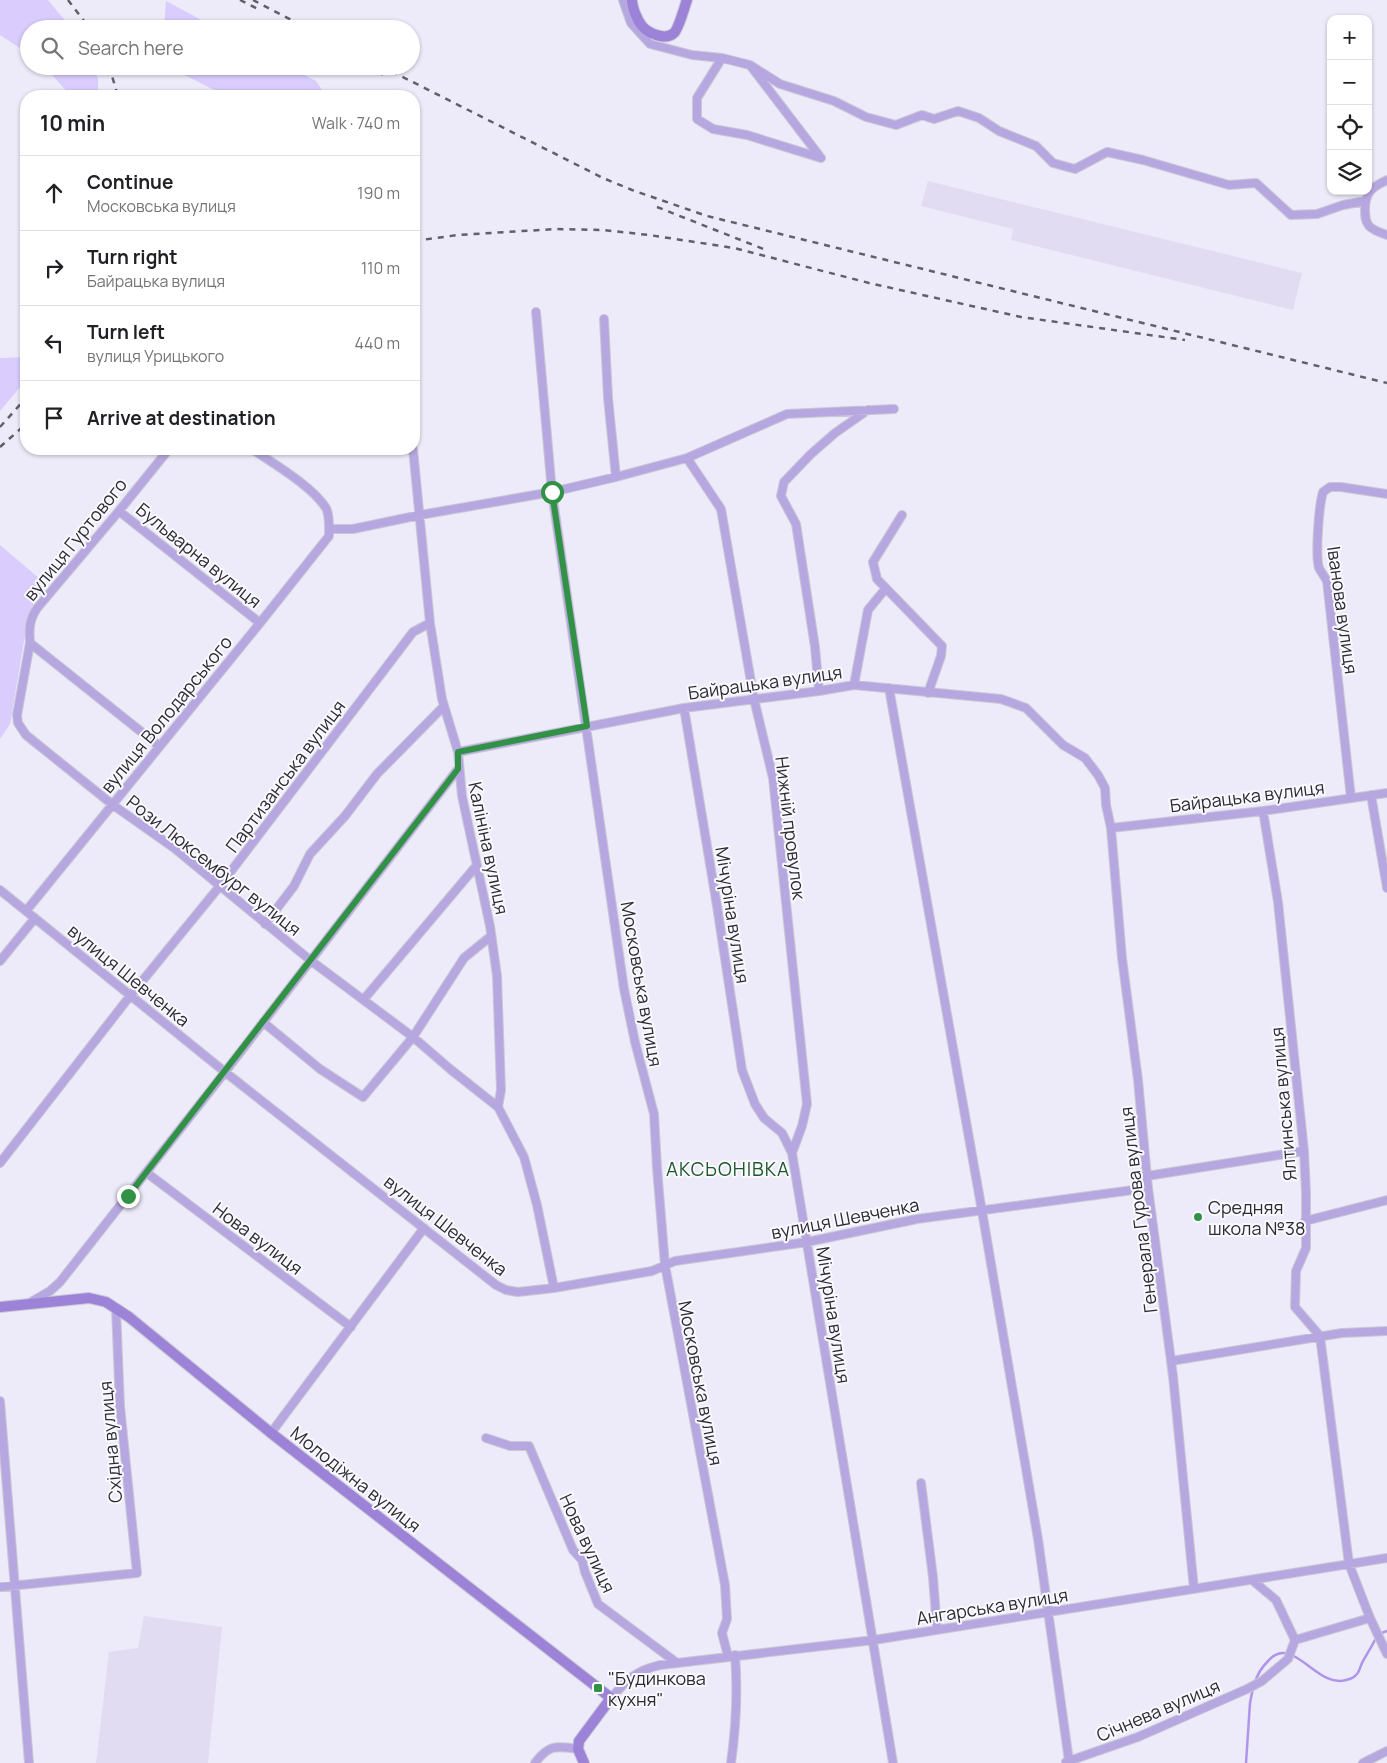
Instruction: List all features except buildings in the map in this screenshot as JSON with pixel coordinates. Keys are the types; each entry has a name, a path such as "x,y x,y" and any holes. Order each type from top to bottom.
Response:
{"street":[{"path":"622,0 631,23 650,44 692,55 722,58 750,65 780,84 834,101 866,117 896,125 922,115 934,119 958,111 979,118 999,131 1036,146 1053,163 1075,169 1108,152 1229,185 1256,183 1291,215 1317,214 1343,205 1365,201"},
{"path":"632,0 642,25 652,33 668,36 674,32 687,0"},
{"path":"722,58 697,98 697,119 713,129 747,135 821,158 750,65"},
{"path":"1387,180 1369,191 1365,201 1365,220 1370,227 1387,235"},
{"name":"Московська вулиця","path":"536,312 552,492 624,989 634,1042 654,1114 665,1266 725,1585 727,1619 722,1633 732,1656 736,1726 731,1763"},
{"path":"604,319 608,398 616,477"},
{"path":"819,691 815,646 796,524 781,496 784,482 811,454 835,433 869,409"},
{"path":"261,455 297,480 327,509 329,532 552,492 616,477 687,458 787,414 894,409"},
{"name":"вулиця Гуртового","path":"30,643 30,620 33,613 164,455"},
{"name":"Калініна вулиця","path":"415,455 430,622 444,706 458,752 458,769 462,796 491,936 497,976 501,1090 498,1107"},
{"name":"Нижній провулок","path":"687,458 721,509 754,699 773,778 807,1104 802,1126 792,1153"},
{"name":"Іванова вулиця","path":"1351,798 1327,581 1319,568 1320,503 1323,492 1330,487 1387,494"},
{"name":"Бульварна вулиця","path":"119,510 260,623"},
{"path":"902,515 873,562 877,579 942,646 941,656 928,693"},
{"name":"вулиця Володарського","path":"26,911 260,623 329,532"},
{"path":"854,685 868,610 886,588"},
{"name":"Партизанська вулиця","path":"0,1163 130,996 219,887 413,632 430,622"},
{"path":"30,643 159,746"},
{"name":"Рози Люксембург вулиця","path":"30,643 18,709 18,723 26,735 112,805 174,848 310,960 413,1037 498,1107 524,1157 537,1205 554,1288"},
{"name":"Байрацька вулиця","path":"458,752 684,708 854,685 1002,699 1026,708 1063,745"},
{"path":"889,688 982,1210 1038,1539 1066,1762"},
{"path":"265,924 294,886 310,854 345,816 377,774 444,706"},
{"name":"Мічуріна вулиця","path":"684,708 742,1070 755,1104 764,1118 782,1133 792,1153 893,1763"},
{"name":"Генерала Гурова вулиця","path":"1063,745 1086,758 1106,788 1106,805 1111,828 1122,958 1138,1080 1148,1188 1171,1361 1194,1589"},
{"path":"28,1305 60,1282 225,1072 458,769"},
{"name":"Байрацька вулиця","path":"1111,828 1263,811 1387,793"},
{"path":"1371,795 1387,888"},
{"name":"Ялтинська вулиця","path":"1263,811 1278,902 1304,1151 1306,1248 1296,1271 1295,1308 1320,1336"},
{"path":"364,999 477,865"},
{"name":"вулиця Шевченка","path":"0,890 225,1072 496,1285 506,1290 518,1292 554,1288 652,1271 676,1261 807,1242 917,1219 1148,1188"},
{"path":"0,961 35,918"},
{"path":"263,1022 320,1069 363,1097 413,1037 464,958 491,936"},
{"path":"1147,1176 1304,1151"},
{"name":"Нова вулиця","path":"146,1172 351,1327"},
{"path":"1305,1221 1387,1200"},
{"path":"271,1433 424,1228"},
{"name":"Молодіжна вулиця","path":"0,1307 89,1298 106,1302 611,1698"},
{"name":"Східна вулиця","path":"15,1586 136,1573 120,1406 116,1309"},
{"path":"1171,1361 1320,1336 1387,1331"},
{"path":"1320,1336 1349,1564 1370,1618 1387,1654"},
{"path":"0,1401 29,1763"},
{"name":"Нова вулиця","path":"486,1438 510,1446 529,1446 573,1550 582,1560 584,1572 598,1604 677,1663"},
{"path":"921,1483 933,1577 936,1629"},
{"name":"Ангарська вулиця","path":"611,1698 628,1678 644,1669 677,1663 874,1640 1387,1558"},
{"path":"1252,1580 1276,1600 1294,1643 1370,1618"},
{"path":"0,1588 15,1586"},
{"name":"Січнева вулиця","path":"1066,1762 1138,1738 1247,1689 1262,1681 1288,1659 1294,1643"},
{"path":"584,1763 578,1749 579,1741 611,1698"},
{"path":"535,1763 544,1751 554,1747 578,1749"},
{"path":"1363,1763 1387,1751"}],"shaded area":[{"path":"0,0 48,0 65,20 20,20 20,48 0,35"},
{"path":"166,1 201,20 165,20"},
{"path":"52,75 96,75 98,90 66,90"},
{"path":"185,75 305,75 316,81 322,90 214,90"},
{"path":"928,181 1302,273 1293,310 1011,240 1013,229 921,206"},
{"path":"20,357 20,387 0,411 0,358"},
{"path":"0,545 47,585 34,603 27,623 10,724 0,739"},
{"path":"144,1616 222,1627 208,1763 96,1763 109,1652 138,1648"}],"waterway":[{"path":"1379,1634 1387,1631"},
{"path":"1255,1683 1258,1674 1269,1660 1278,1654 1287,1653 1325,1677 1335,1681 1350,1679 1358,1672 1376,1638"},
{"path":"1246,1763 1250,1703 1253,1688"}],"railway":[{"path":"68,0 83,20"},
{"path":"240,0 258,9"},
{"path":"253,0 292,20"},
{"path":"112,75 116,90"},
{"path":"383,75 387,77"},
{"path":"399,75 603,178 707,216 1387,383"},
{"path":"657,207 766,250"},
{"path":"420,240 458,235 556,229 603,230 649,235 734,248 869,283 1021,317 1185,340"},
{"path":"0,427 20,405"},
{"path":"0,447 20,429"}],"place":[{"name":"Средняя школа №38","path":"1198,1217"},
{"name":"\"Будинкова кухня\"","path":"598,1688"}],"district":[{"name":"АКСЬОНІВКА","path":"728,1169"}],"route":[{"path":"128,1196 458,769 458,752 587,726 552,492"}]}
